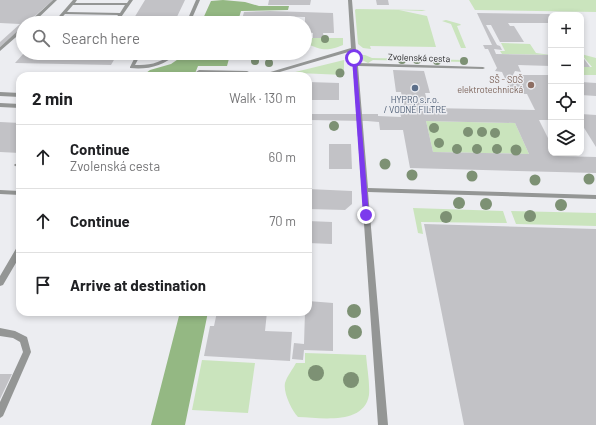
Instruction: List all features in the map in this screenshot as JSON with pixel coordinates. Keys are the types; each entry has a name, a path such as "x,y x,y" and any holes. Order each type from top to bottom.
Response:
{"lane":[{"path":"38,16 56,0"},
{"path":"191,16 198,0"},
{"path":"350,0 382,425"},
{"path":"61,16 73,2 129,2"},
{"path":"63,13 121,14 129,2"},
{"path":"0,50 16,35"},
{"path":"274,72 354,49"},
{"path":"136,60 132,67 148,67 167,60"},
{"name":"Zvolenská cesta","path":"355,64 483,68"},
{"path":"0,94 16,95"},
{"path":"0,105 16,106"},
{"path":"364,190 596,197"},
{"path":"0,192 16,193"},
{"path":"0,283 16,256"},
{"path":"0,332 15,335 24,340 27,352 0,413"}],"green space":[{"path":"223,0 245,2 259,6 289,6 288,10 241,11 240,16 204,16 211,1"},
{"path":"469,0 596,0 596,12 475,10"},
{"path":"356,9 426,10 399,10 427,16 436,47 370,46 371,49 363,48 358,44"},
{"path":"446,20 461,25 457,26 466,48 461,48 451,24 442,21"},
{"path":"312,38 343,38 343,45 332,49 320,49 312,46"},
{"path":"501,43 530,44 536,53 548,55 502,54 500,51 505,51"},
{"path":"360,55 365,55 372,58 464,60 466,62 373,60 368,63 360,59"},
{"path":"584,55 596,58 596,75 584,75 584,67 592,67 584,58"},
{"path":"177,60 229,60 227,66 198,66 196,72 147,72 171,64"},
{"path":"344,60 344,75 295,72"},
{"path":"426,121 515,123 529,154 433,152"},
{"path":"413,208 503,211 507,223 421,222 423,234 418,233"},
{"path":"511,211 596,213 596,226 516,224"},
{"path":"179,316 207,316 185,425 151,425"},
{"path":"305,353 366,355 369,395 365,405 359,411 341,418 298,417 288,402 285,392 285,383 296,363 305,363"},
{"path":"202,360 255,363 248,413 192,410"}],"building":[{"path":"0,0 53,0 35,16 16,16 16,24 0,23"},
{"path":"145,0 185,0 177,16 135,16"},
{"path":"269,0 311,0 310,5 268,5"},
{"path":"376,0 388,0 389,5 377,5"},
{"path":"270,11 333,13 334,33 323,33 324,38 313,38 312,16 243,16 244,12"},
{"path":"477,13 548,14 548,23 508,23 510,26 514,26 524,42 500,42 491,25 486,25 497,45 500,46 502,50 494,49 496,54 548,55 548,66 518,65 521,72 515,71 513,75 516,81 521,81 517,75 548,75 548,120 539,120 548,138 548,156 596,157 596,173 410,168 403,130 380,130 379,122 312,120 312,114 378,114 378,116 401,117 399,107 404,107 401,92 396,92 393,70 424,71 430,93 425,93 429,108 535,110 527,94 512,94 502,72 495,71 497,68 488,49 485,49 483,45 492,45","holes":["426,121 515,123 529,154 433,152"]},
{"path":"16,28 16,33 0,47 0,42"},
{"path":"584,59 590,67 584,67"},
{"path":"18,60 114,60 111,65 15,63"},
{"path":"312,82 339,83 339,100 312,100"},
{"path":"584,82 596,83 596,96 584,95"},
{"path":"584,114 596,115 596,147 584,128"},
{"path":"0,122 16,123 16,153 0,152"},
{"path":"329,144 351,144 352,169 329,169"},
{"path":"312,189 352,191 352,204 345,210 312,209"},
{"path":"312,221 332,222 332,244 312,243"},
{"path":"424,224 596,229 596,425 464,425"},
{"path":"312,301 333,303 333,351 304,350 303,360 292,359 294,343 304,344 305,316 312,316"},
{"path":"216,316 267,316 265,331 292,332 290,361 204,356 210,326 214,326"},
{"path":"0,374 12,374 0,399"}],"place":[{"name":"SŠ - SOŠ elektrotechnická","path":"531,85"},
{"name":"HYPRO s.r.o. / VODNÉ FILTRE","path":"415,88"}],"route":[{"path":"354,58 366,215"}]}
